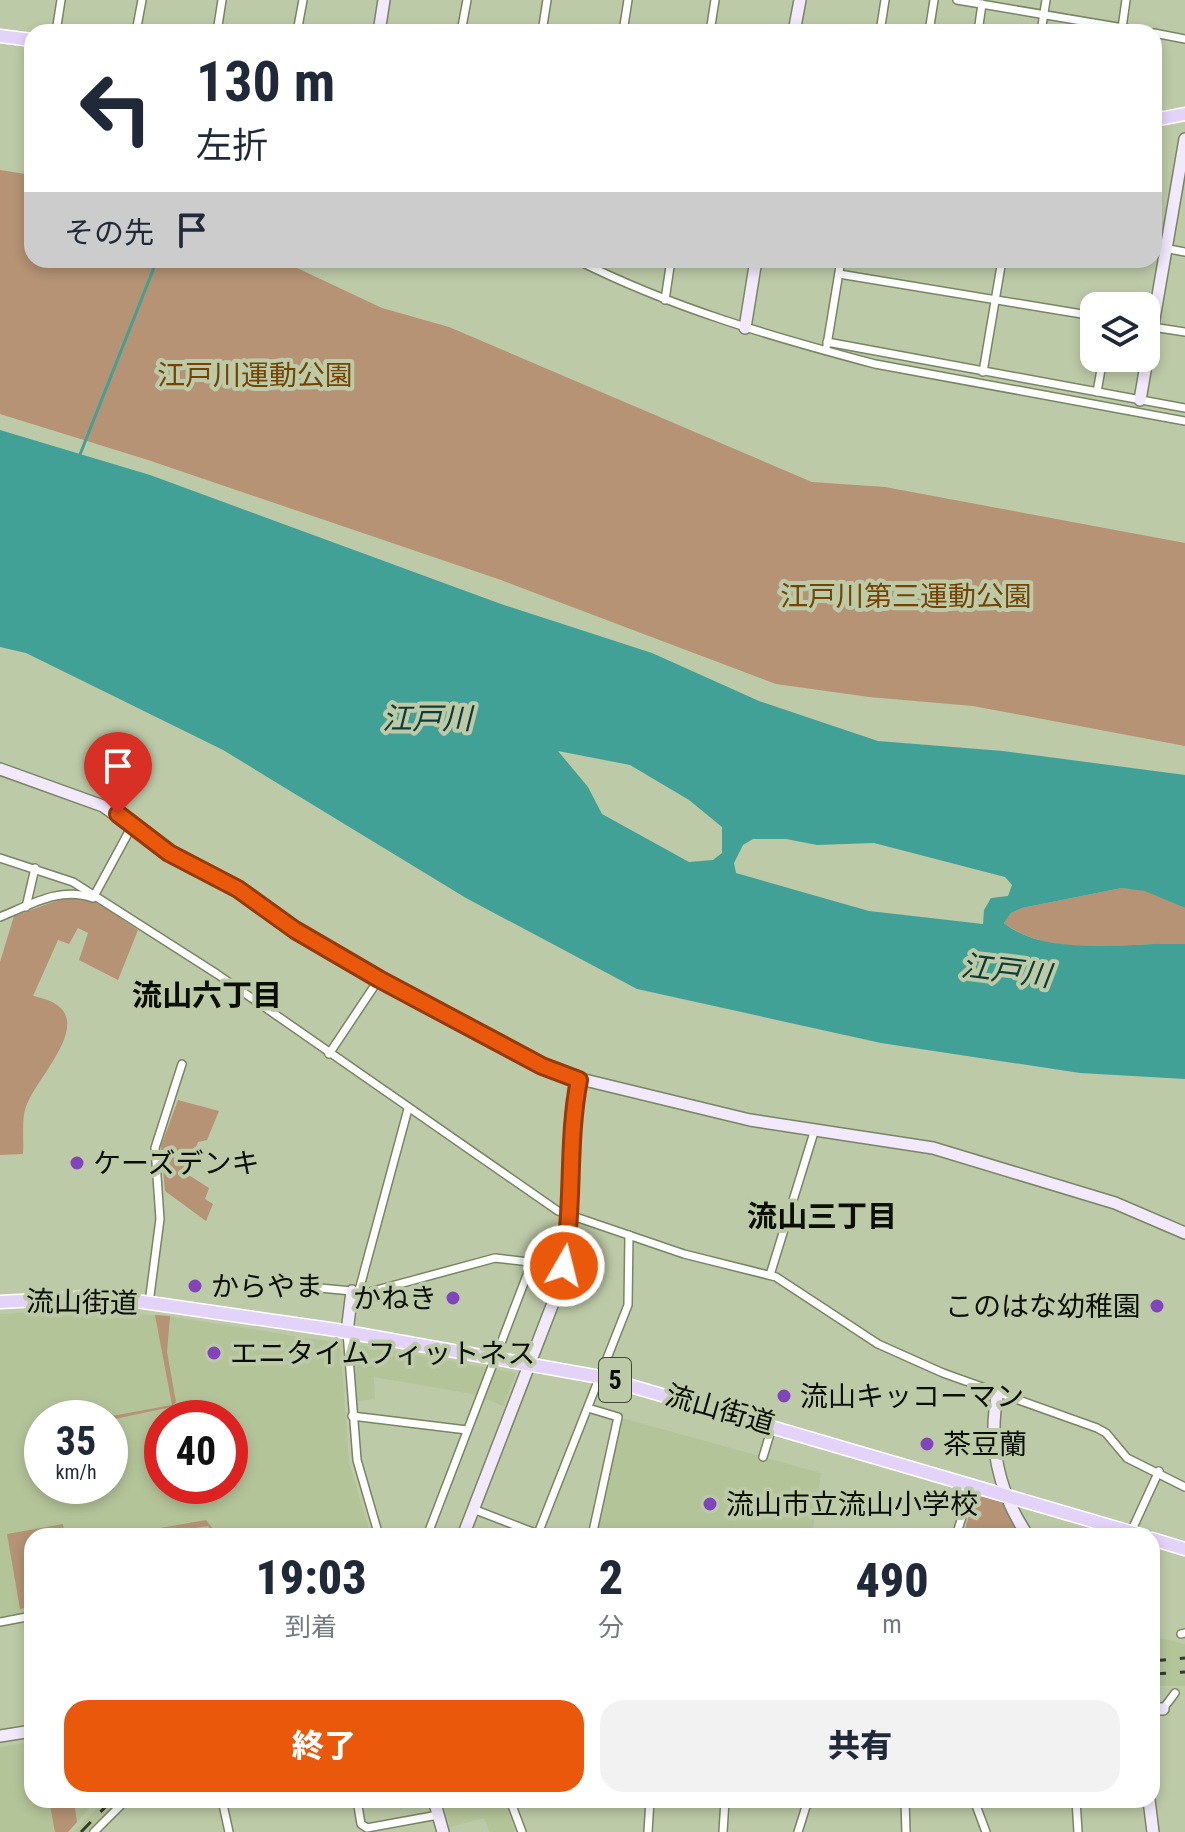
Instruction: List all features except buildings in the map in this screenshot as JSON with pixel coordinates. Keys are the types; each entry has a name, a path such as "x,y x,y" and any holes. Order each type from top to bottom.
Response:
{"main road":[{"path":"0,36 24,39"},
{"path":"1162,118 1185,114"},
{"name":"流山街道","path":"0,1302 78,1298 149,1303 347,1332 600,1377 773,1425 1112,1528"},
{"path":"1160,1541 1185,1549"}],"street":[{"path":"57,24 61,0"},
{"path":"138,24 142,0"},
{"path":"218,24 222,0"},
{"path":"298,24 303,0"},
{"path":"380,24 384,0"},
{"path":"462,24 467,0"},
{"path":"543,24 547,0"},
{"path":"624,24 628,0"},
{"path":"711,24 715,0"},
{"path":"796,24 800,0"},
{"path":"881,24 885,0"},
{"path":"930,24 934,0"},
{"path":"963,0 1098,24"},
{"path":"1042,24 1046,0"},
{"path":"1123,24 1126,0"},
{"path":"979,24 982,4"},
{"path":"1162,35 1185,39"},
{"path":"1162,240 1182,171 1185,139"},
{"path":"1162,247 1185,252"},
{"path":"595,268 665,300 745,328 911,371 1185,421"},
{"path":"665,300 670,268"},
{"path":"745,328 755,268"},
{"path":"827,347 840,268"},
{"path":"983,372 1001,268"},
{"path":"1154,292 1157,268"},
{"path":"839,274 1080,314"},
{"path":"1160,328 1185,332"},
{"path":"827,347 1185,408"},
{"path":"1097,392 1101,372"},
{"path":"1140,400 1144,372"},
{"path":"0,769 103,806 169,853 238,889 295,930 379,979 533,1061 579,1080 712,1113 933,1148 1115,1203 1185,1233"},
{"path":"93,898 132,826"},
{"path":"0,858 73,882 93,898 217,974 547,1206 684,1254 770,1275 878,1344 1043,1412 1097,1428 1106,1433 1127,1458 1159,1471 1185,1487"},
{"path":"26,907 35,868"},
{"path":"0,917 63,894 93,898"},
{"path":"329,1054 379,979"},
{"path":"149,1303 160,1219 155,1148 182,1064"},
{"path":"466,1528 530,1365 564,1266 571,1215 573,1128 579,1080"},
{"path":"376,1528 359,1473 347,1332 354,1294 408,1109"},
{"path":"770,1275 815,1129"},
{"path":"542,1528 630,1298 629,1235"},
{"path":"309,1287 354,1294 495,1258 564,1266"},
{"path":"430,1528 532,1262"},
{"path":"998,1392 993,1417 994,1441 1006,1495 1024,1528"},
{"path":"588,1408 618,1417 594,1528"},
{"path":"352,1416 467,1430"},
{"path":"763,1457 773,1425"},
{"path":"1138,1528 1159,1471"},
{"path":"958,1528 972,1484"},
{"path":"473,1509 521,1528"},
{"path":"0,1622 24,1618"},
{"path":"1160,1707 1175,1693"},
{"path":"0,1736 24,1732"},
{"path":"94,1832 118,1808"},
{"path":"224,1808 229,1832"},
{"path":"359,1808 363,1827 395,1828 438,1815"},
{"path":"436,1808 443,1832"},
{"path":"513,1808 522,1832"},
{"path":"648,1832 650,1808"},
{"path":"723,1832 724,1808"},
{"path":"798,1832 806,1808"},
{"path":"905,1808 906,1832"},
{"path":"977,1808 986,1832"},
{"path":"1076,1808 1078,1832"},
{"path":"1150,1808 1153,1832"}],"shaded area":[{"path":"69,1310 168,1316 340,1343 349,1462 369,1528 24,1528 24,1614 0,1619 0,1314"},
{"path":"360,1345 488,1368 478,1395 374,1377 375,1399 357,1401 354,1364"},
{"path":"494,1369 516,1373 503,1406 483,1398"},
{"name":"流山市立流山小学校","path":"622,1418 821,1473 813,1528 597,1528"},
{"path":"1160,1638 1185,1644 1185,1686 1160,1686"},
{"path":"24,1743 24,1808 90,1808 68,1832 0,1832 0,1747"},
{"path":"97,1808 111,1808 87,1832 74,1832"},
{"path":"445,1808 507,1808 515,1832 489,1832 484,1818 450,1827"}],"green space":[{"name":"江戸川運動公園","path":"0,170 24,174 24,268 297,268 382,308 449,327 812,482 885,487 1185,543 1185,746 973,706 869,697 776,684 501,580 148,460 0,414"},
{"path":"1122,888 1145,890 1185,908 1185,944 1068,945 1024,934 1004,923 1011,913 1022,908"},
{"path":"70,896 99,904 138,930 118,980 79,960 88,933 78,928 69,944 58,940 33,996 54,1003 65,1014 67,1027 63,1042 25,1109 23,1154 0,1155 0,962 14,916"},
{"path":"178,1100 219,1111 207,1140 198,1142 187,1174 209,1188 205,1199 213,1204 206,1221 165,1191 161,1146"},
{"path":"155,1315 170,1316 167,1352 176,1400 171,1400"},
{"path":"144,1410 144,1413 128,1416 128,1413"},
{"path":"980,1496 1002,1502 1016,1528 965,1528 974,1498"},
{"path":"206,1520 212,1528 208,1526 160,1528"},
{"path":"63,1524 64,1528 41,1528"},
{"path":"24,1531 24,1608 20,1609 7,1534"},
{"path":"50,1808 75,1808 77,1822 68,1832 55,1832"}],"water":[{"name":"江戸川","path":"0,430 150,475 501,604 652,653 759,701 878,741 1003,751 1185,775 1185,908 1145,891 1122,888 1022,908 1011,913 1004,923 1022,934 1067,945 1185,944 1185,1079 1080,1073 881,1043 637,989 466,898 223,750 26,653 0,647","holes":["558,751 630,765 689,800 722,827 722,853 713,860 689,862 602,814 588,787","753,839 786,839 817,845 874,843 1005,877 1012,885 1008,896 991,898 984,910 983,924 869,911 736,873 734,863 743,845"]}],"waterway":[{"path":"79,457 154,268"}],"railway":[{"path":"1160,1660 1185,1658"},
{"path":"1160,1674 1185,1672"},
{"path":"81,1832 104,1808"}],"place":[{"name":"ケーズデンキ","path":"77,1163"},
{"name":"からやま","path":"195,1286"},
{"name":"かねき","path":"453,1298"},
{"name":"このはな幼稚園","path":"1157,1306"},
{"name":"エニタイムフィットネス","path":"214,1353"},
{"name":"流山キッコーマン","path":"784,1396"},
{"name":"茶豆蘭","path":"927,1444"},
{"name":"流山市立流山小学校","path":"710,1504"}],"district":[{"name":"流山六丁目","path":"207,996"},
{"name":"流山三丁目","path":"822,1217"}],"route":[{"path":"118,814 169,853 238,889 295,930 379,979 542,1066 579,1080 573,1128 572,1204 564,1266"}],"park label":[{"name":"江戸川第三運動公園","path":"906,596"}]}
